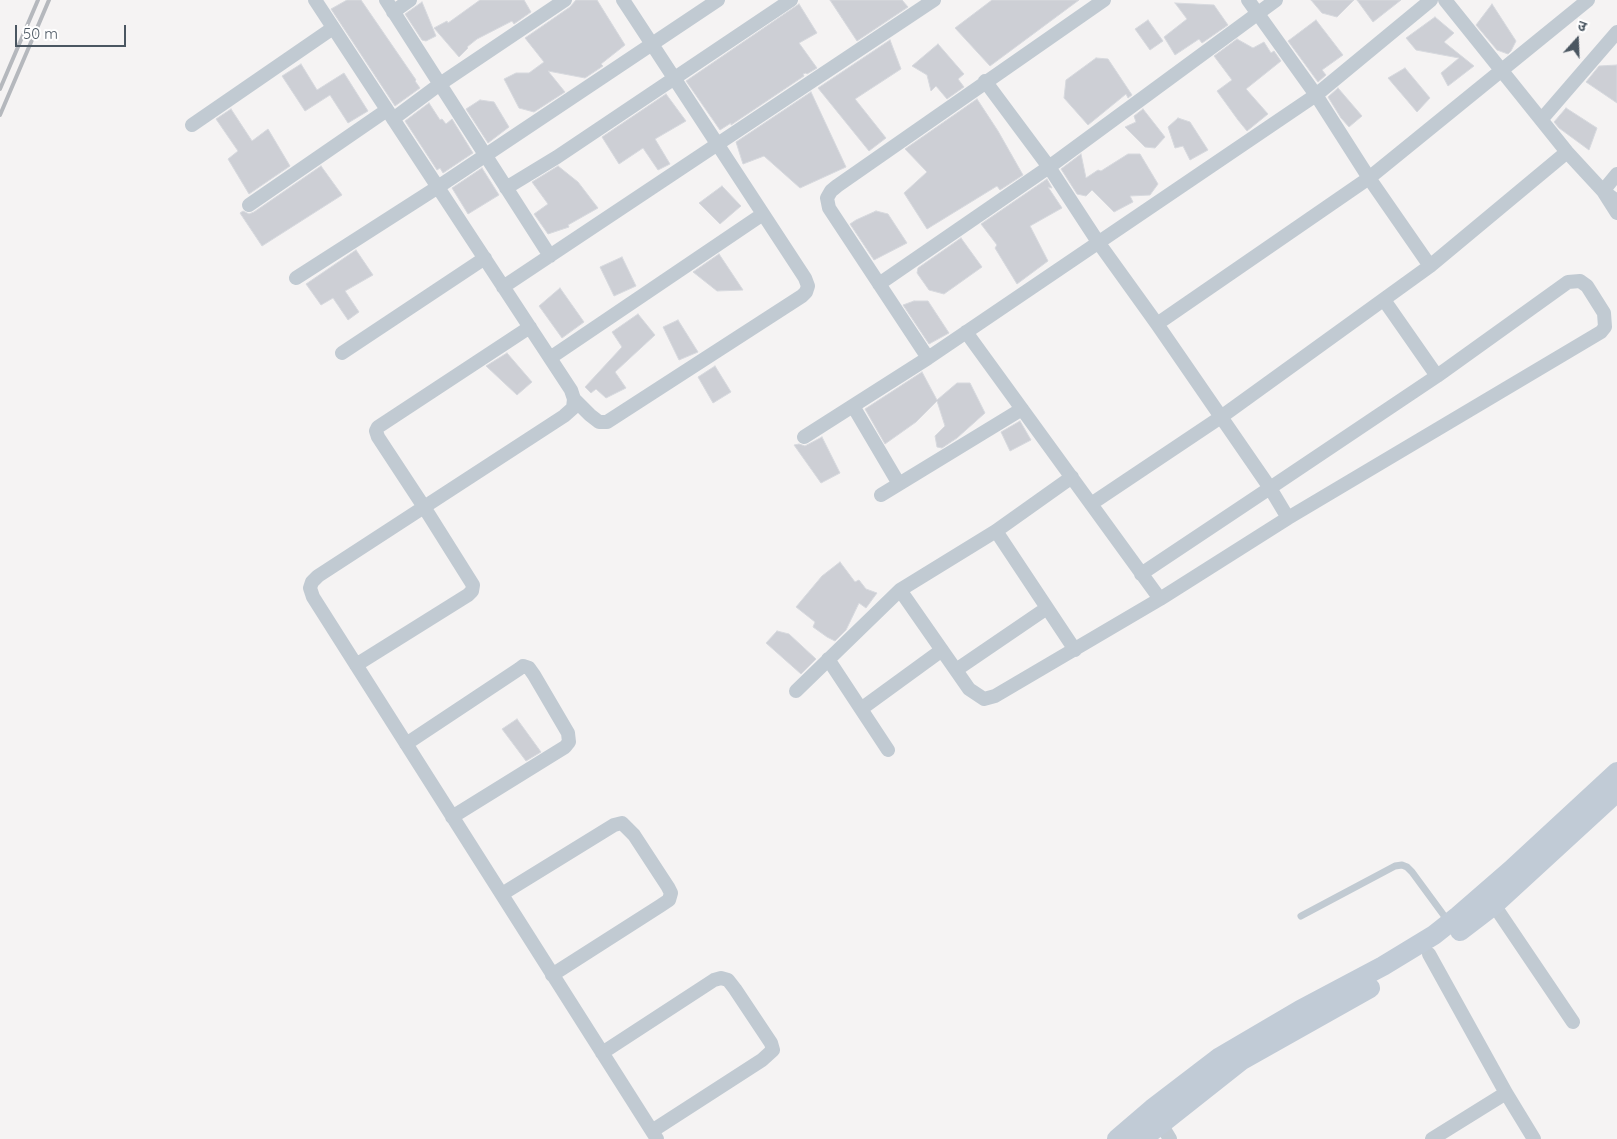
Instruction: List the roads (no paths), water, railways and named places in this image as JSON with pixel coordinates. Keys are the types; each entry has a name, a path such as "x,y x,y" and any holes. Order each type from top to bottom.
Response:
{"street":[{"path":"315,0 571,390 574,400 573,408 564,416 318,576 312,582 310,588 313,597 502,894 552,975 654,1135 762,1060 773,1050 771,1043 736,989 728,980 721,978 714,980 602,1053"},
{"path":"410,0 389,6 550,256"},
{"path":"249,205 440,84 565,0"},
{"path":"574,400 599,422 607,422 806,292 808,286 805,278 623,0"},
{"path":"296,278 718,0"},
{"path":"506,188 557,157 791,0"},
{"path":"503,287 934,0"},
{"path":"928,358 829,208 827,198 837,186 1104,0"},
{"path":"1248,0 1316,95 1369,178 1430,266"},
{"path":"879,284 1049,166 1276,0"},
{"path":"804,437 928,358 1316,95 1431,0"},
{"path":"1445,0 1503,70 1566,152 1604,191 1617,200"},
{"path":"1157,324 1369,178 1588,0"},
{"path":"192,126 333,28"},
{"path":"1541,120 1617,32"},
{"path":"986,81 1049,166 1098,242 1270,488 1288,518"},
{"path":"1091,504 1221,417 1430,266 1566,152"},
{"path":"1604,191 1617,174"},
{"path":"1604,191 1617,213"},
{"path":"550,358 763,214"},
{"path":"342,353 485,258"},
{"path":"900,590 969,689 984,699 995,696 1160,599 1288,518 1601,332 1606,326 1604,312 1587,286 1580,281 1568,282 1437,376 1142,574"},
{"path":"1384,300 1437,376"},
{"path":"356,665 472,591 473,586 471,579 378,437 376,431 378,427 530,327"},
{"path":"966,332 1160,599"},
{"path":"853,406 899,484"},
{"path":"881,495 1022,409"},
{"path":"796,691 900,590 996,531 1072,477"},
{"path":"996,531 1075,650"},
{"path":"956,670 1047,608"},
{"path":"861,709 942,650"},
{"path":"828,660 888,750"},
{"path":"406,744 518,668 523,666 529,668 534,675 570,736 569,742 565,747 452,817"},
{"path":"1142,1139 1242,1060 1429,954 1511,870 1617,772"},
{"path":"1117,1139 1161,1124 1220,1057 1300,1010 1383,966 1434,935 1453,928 1494,905 1617,792"},
{"path":"502,894 614,825 622,823 634,835 668,887 671,893 669,900 552,975"},
{"path":"1494,905 1573,1022"},
{"path":"1429,954 1506,1093 1534,1139"},
{"path":"1432,1139 1506,1093"}],"lane":[{"path":"1301,916 1395,866 1402,865 1412,872 1453,928"}],"railway":[{"path":"0,89 38,0"},
{"path":"0,115 49,0"}]}
